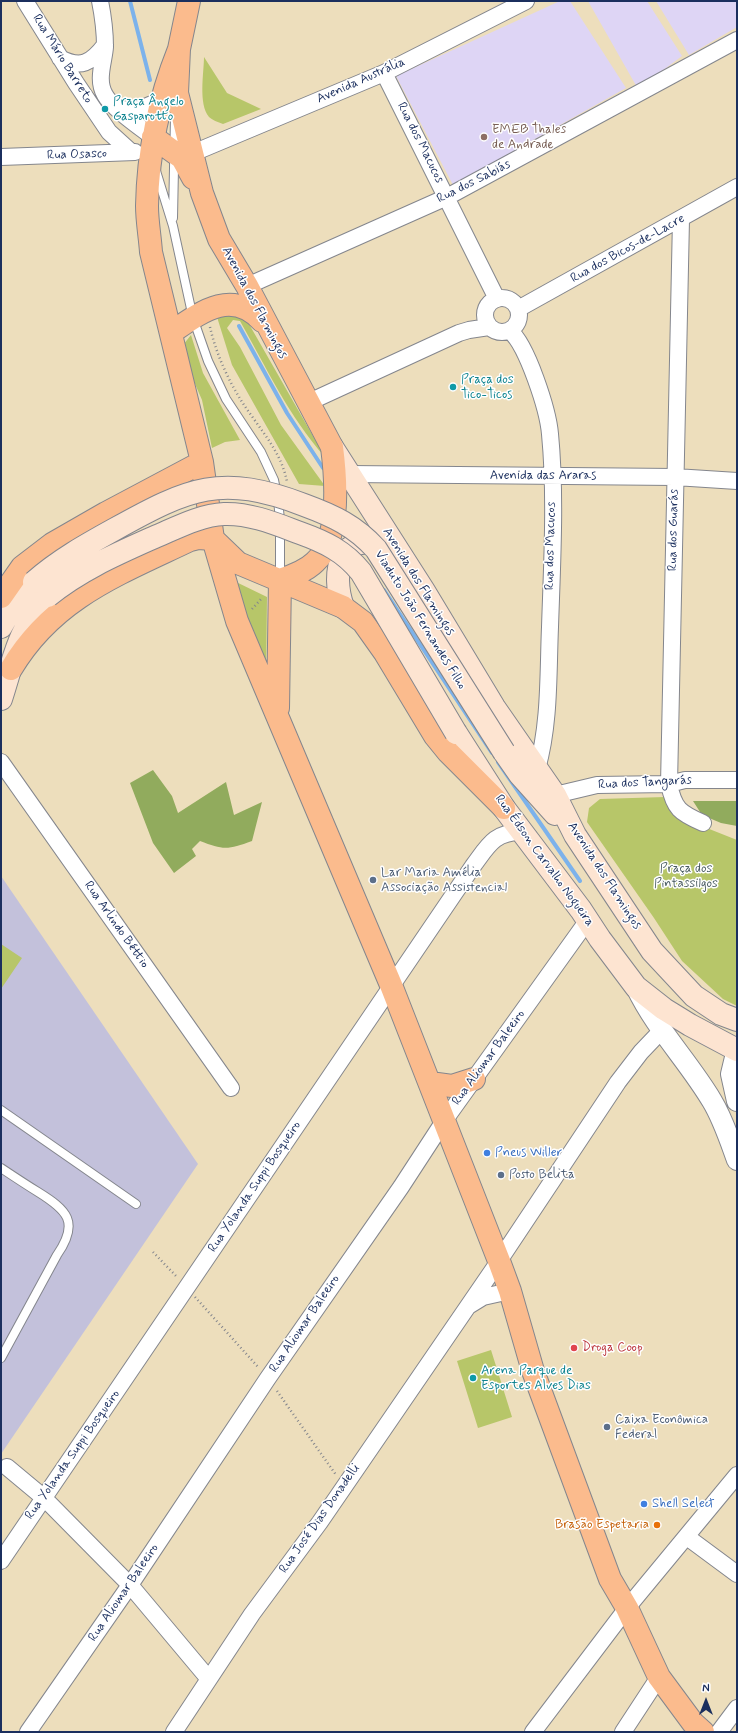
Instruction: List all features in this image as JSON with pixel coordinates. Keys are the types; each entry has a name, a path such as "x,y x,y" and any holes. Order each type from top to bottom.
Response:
{"main road":[{"path":"190,1 169,97 145,148 147,206 151,252 172,332 202,462 213,539 237,621 278,721 391,985 499,1261 510,1291 532,1371 610,1579 627,1608 659,1677 694,1729"},
{"path":"145,148 183,152 169,97"},
{"name":"Avenida dos Flamingos","path":"183,152 184,162 202,193 219,239 247,286 332,447 403,558 494,707 555,795 575,836 652,951 694,996 722,1014 737,1020"},
{"path":"172,332 201,320 218,306 235,304 250,309 266,324"},
{"path":"280,580 311,566 320,558 326,547 331,532 334,496 335,471 332,447"},
{"path":"1,597 22,567 35,556 106,513 202,462"},
{"path":"179,475 189,482 191,488 196,519 194,532 190,540"},
{"name":"Viaduto João Fernandes Filho","path":"41,589 53,566 76,550 155,507 197,490 228,487 246,488 296,502 350,525 362,534 376,549 504,752 532,789 575,836"},
{"name":"Viaduto João Fernandes Filho","path":"41,589 162,533 203,518 223,514 236,515 281,526 333,546 352,561 361,572 456,733"},
{"path":"11,669 24,648 63,608 84,593 190,540 198,538 213,539 238,563 343,607 363,622 374,635 435,736 448,752 504,808"},
{"path":"343,607 338,593 338,573 342,556 348,550 356,545 367,543 383,546 403,558"},
{"path":"278,721 277,691 280,580"},
{"path":"1,699 17,646 41,589"},
{"path":"1,627 14,605 41,589"},
{"name":"Rua Édson Carvalho Nogueira","path":"456,733 504,808 588,920 636,988 677,1017 737,1050"},
{"path":"430,1083 452,1086 474,1079"}],"street":[{"name":"Rua Mário Barreto","path":"25,1 60,58 109,132 145,148"},
{"path":"100,1 103,14 105,45 101,74 102,90 108,100 119,109 145,148"},
{"name":"Avenida Austrália","path":"183,152 384,73 526,1"},
{"name":"Rua dos Sabiás","path":"247,286 447,197 737,40"},
{"path":"60,58 72,63 87,62 94,58 105,45"},
{"name":"Rua dos Macucos","path":"384,73 497,299"},
{"path":"119,109 138,110 169,97"},
{"name":"Rua Osasco","path":"1,156 94,155 145,148"},
{"name":"Rua dos Bicos-de-Lacre","path":"518,309 681,220 737,187"},
{"name":"Rua dos Guarás","path":"681,220 669,784 672,799 676,808 682,813 703,823"},
{"path":"308,403 459,333 489,327 499,332 510,331 517,324 518,309 507,299 497,299 488,305 485,311 485,316 489,327"},
{"name":"Rua dos Macucos","path":"510,331 518,340 535,379 546,411 550,433 552,477 551,575 547,707 543,748 537,769"},
{"name":"Avenida das Araras","path":"349,474 675,477 737,481"},
{"name":"Rua Arlindo Béttio","path":"1,762 231,1088"},
{"name":"Rua dos Tangarás","path":"555,795 597,785 669,784 685,780 737,780"},
{"name":"Rua Yolanda Suppi Bosqueiro","path":"1,1561 43,1497 371,1018 391,985 489,845 500,834 507,832 521,832"},
{"name":"Rua Aliomar Baleeiro","path":"28,1732 130,1585 268,1378 401,1186 444,1120 588,920"},
{"path":"636,988 646,1009 712,1102 737,1160"},
{"name":"Rua José Dias Donadelli","path":"174,1732 208,1678 344,1487 499,1261 618,1082 641,1052 662,1030"},
{"path":"737,1050 731,1074 737,1101"},
{"name":"Rua José Dias Donadelli","path":"467,1307 483,1297 510,1291"},
{"path":"7,1467 43,1497 130,1585 208,1678"},
{"path":"533,1732 627,1608 737,1475"},
{"path":"686,1537 737,1574"},
{"path":"622,1732 659,1677"},
{"path":"718,1732 737,1708"}],"lane":[{"path":"145,148 173,226 218,383 236,415 261,452 274,480 280,520 280,580"},
{"path":"173,226 183,152"},
{"path":"1,1110 136,1204"},
{"path":"1,1168 57,1204 66,1214 69,1231 66,1241 1,1358"}],"path":[{"path":"201,320 244,404 281,461 288,484"},
{"path":"249,613 263,597"},
{"path":"153,1252 268,1378 344,1487"}],"shaded area":[{"name":"EMEB Thales de Andrade","path":"560,1 570,1 626,88 453,185 396,76"},
{"path":"588,1 647,1 682,56 638,89"},
{"path":"656,1 737,1 737,27 689,55"},
{"path":"1,876 198,1164 1,1454"}],"green space":[{"path":"204,57 227,93 261,109 223,124 209,117 204,104 203,96"},
{"path":"238,311 245,317 325,457 312,442 289,409 240,321 233,320 227,328 240,347 281,425 325,486 299,484 232,365 217,317"},
{"path":"191,335 203,373 240,440 225,442 212,448 202,400 189,370 183,345"},
{"path":"232,580 267,597 266,680"},
{"path":"153,770 172,796 178,813 226,782 234,815 262,802 252,841 226,848 200,841 192,849 196,856 174,873 153,843 130,783"},
{"name":"Praça dos Pintassilgos","path":"665,797 674,815 737,840 737,1006 723,999 682,961 587,822 589,808 600,799"},
{"path":"693,801 737,801 737,826 721,823 702,815"},
{"path":"1,944 22,958 1,989"},
{"path":"491,1350 512,1417 478,1428 457,1361"}],"waterway":[{"path":"130,1 150,80"},
{"path":"239,326 287,413 323,468"},
{"path":"384,590 492,753"},
{"path":"498,762 580,881"}],"place":[{"name":"Praça Ângelo Gasparotto","path":"105,109"},
{"name":"EMEB Thales de Andrade","path":"484,137"},
{"name":"Praça dos Tico-Ticos","path":"453,387"},
{"name":"Lar Maria Amélia Associação Assistencial","path":"373,880"},
{"name":"Pneus Willer","path":"487,1153"},
{"name":"Posto Belita","path":"501,1175"},
{"name":"Droga Coop","path":"574,1348"},
{"name":"Arena Parque de Esportes Alves Dias","path":"473,1378"},
{"name":"Caixa Econômica Federal","path":"607,1427"},
{"name":"Shell Select","path":"644,1504"},
{"name":"Brasão Espetaria","path":"657,1525"}]}
